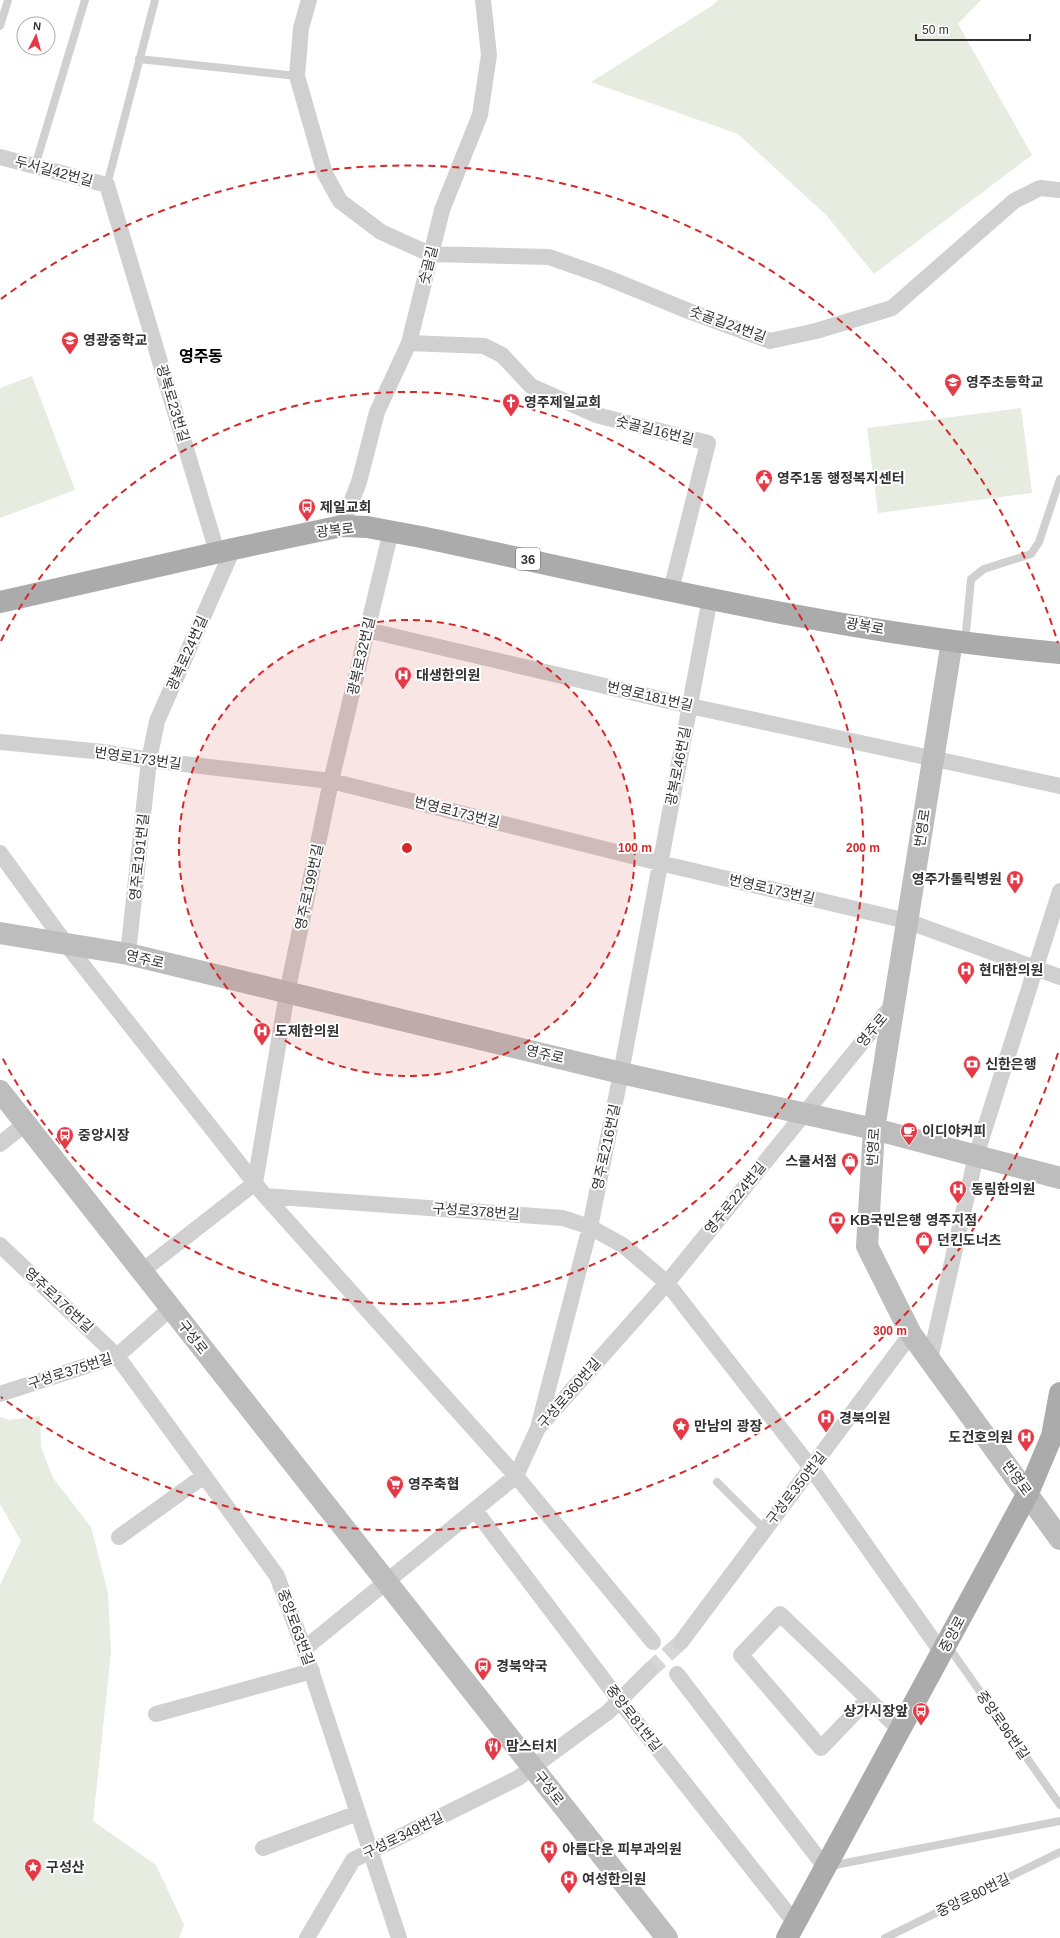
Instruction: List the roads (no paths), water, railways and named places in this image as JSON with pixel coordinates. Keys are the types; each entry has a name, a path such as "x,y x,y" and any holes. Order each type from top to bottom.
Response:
{"main road":[{"name":"광복로","path":"0,602 342,526 367,527 753,607 958,642 1060,653"},
{"name":"중앙로","path":"791,1931 1028,1493 1056,1437 1060,1393"}],"street":[{"path":"309,0 301,28 297,76 325,174 340,201 381,232 430,254"},
{"name":"숫골길","path":"342,526 359,482 377,412 408,343 442,210 480,115 489,55 483,0"},
{"name":"두서길42번길","path":"0,157 107,185"},
{"name":"광복로23번길","path":"107,185 225,551"},
{"name":"숫골길24번길","path":"430,254 549,257 603,276 691,312 770,341 816,331 892,308 1014,201 1040,188 1060,190"},
{"name":"숫골길16번길","path":"408,343 484,346 502,355 530,386 596,415 708,443 671,590"},
{"name":"광복로32번길","path":"331,781 391,531"},
{"name":"광복로24번길","path":"149,760 157,721 225,551"},
{"name":"광복로46번길","path":"660,863 710,598"},
{"name":"번영로181번길","path":"367,630 690,706 933,759"},
{"name":"번영로","path":"958,642 933,759 874,1129 867,1246 912,1334 1060,1539"},
{"name":"번영로173번길","path":"0,742 103,752 149,760 331,781 660,863 907,921"},
{"path":"933,759 1060,786"},
{"name":"영주로191번길","path":"128,954 149,760"},
{"name":"영주로199번길","path":"287,993 331,781"},
{"path":"0,853 66,944 265,1196 516,1476 653,1642"},
{"name":"영주로216번길","path":"538,1428 590,1227 621,1073 660,863"},
{"path":"930,1359 976,1156 1060,891"},
{"path":"907,921 1060,977"},
{"name":"영주로","path":"0,933 128,954 621,1073 874,1129 1060,1178"},
{"path":"142,1271 255,1183 287,993"},
{"name":"영주로","path":"804,1113 894,1003"},
{"name":"구성로","path":"0,1092 667,1938"},
{"name":"영주로224번길","path":"667,1283 804,1113"},
{"path":"0,1144 26,1124"},
{"name":"구성로378번길","path":"265,1196 563,1218 590,1227 624,1246 667,1283 812,1469 944,1649"},
{"name":"영주로176번길","path":"0,1245 117,1356"},
{"name":"구성로360번길","path":"386,1582 516,1476 538,1428 667,1283"},
{"name":"구성로375번길","path":"0,1394 117,1356 171,1308"},
{"name":"구성로350번길","path":"681,1642 764,1529 812,1469 912,1334"},
{"name":"중앙로63번길","path":"117,1356 277,1576 312,1671 399,1938"},
{"path":"119,1536 204,1476"},
{"name":"중앙로81번길","path":"475,1510 791,1931"},
{"path":"304,1648 386,1582"},
{"path":"868,1699 821,1748 741,1655 780,1614 868,1699 900,1730"},
{"path":"156,1714 312,1671"},
{"path":"533,1768 608,1712 649,1672"},
{"path":"677,1674 825,1867"},
{"name":"구성로349번길","path":"307,1938 352,1860 518,1778 533,1768"},
{"path":"263,1848 358,1813"}],"lane":[{"path":"0,26 8,0"},
{"path":"35,166 85,0"},
{"path":"107,185 155,0"},
{"path":"139,59 297,76"},
{"path":"958,642 971,579 984,569 1031,554 1039,542 1060,480"},
{"path":"717,1482 764,1529"},
{"name":"중앙로96번길","path":"944,1649 1060,1805"},
{"path":"825,1867 1060,1821"},
{"name":"중앙로80번길","path":"885,1938 1060,1852"}],"tunnel":[{"path":"649,1671 681,1642"}],"place":[{"name":"영광중학교","path":"70,355"},
{"name":"영주초등학교","path":"953,397"},
{"name":"영주제일교회","path":"511,417"},
{"name":"영주1동 행정복지센터","path":"764,493"},
{"name":"제일교회","path":"307,522"},
{"name":"대생한의원","path":"403,690"},
{"name":"영주가톨릭병원","path":"1015,894"},
{"name":"현대한의원","path":"966,985"},
{"name":"도제한의원","path":"262,1046"},
{"name":"신한은행","path":"972,1079"},
{"name":"이디야커피","path":"909,1146"},
{"name":"중앙시장","path":"65,1150"},
{"name":"스쿨서점","path":"850,1176"},
{"name":"동림한의원","path":"958,1204"},
{"name":"KB국민은행 영주지점","path":"837,1235"},
{"name":"던킨도너츠","path":"924,1255"},
{"name":"경북의원","path":"826,1433"},
{"name":"만남의 광장","path":"681,1441"},
{"name":"도건호의원","path":"1026,1452"},
{"name":"영주축협","path":"395,1499"},
{"name":"경북약국","path":"483,1681"},
{"name":"상가시장앞","path":"921,1726"},
{"name":"맘스터치","path":"493,1761"},
{"name":"아름다운 피부과의원","path":"549,1864"},
{"name":"구성산","path":"33,1882"},
{"name":"여성한의원","path":"569,1894"}],"district":[{"name":"영주동","path":"201,356"}]}
